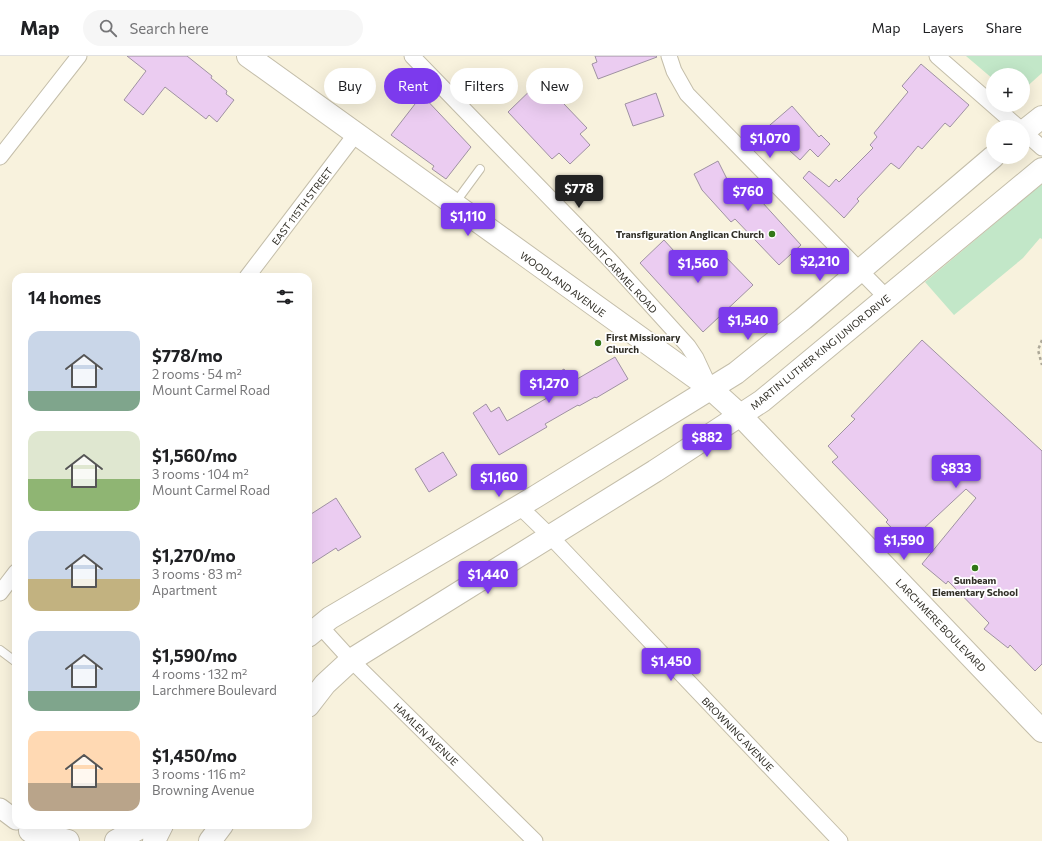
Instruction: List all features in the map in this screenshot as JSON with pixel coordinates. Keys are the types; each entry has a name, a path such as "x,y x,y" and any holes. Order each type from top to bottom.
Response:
{"main road":[{"name":"WOODLAND AVENUE","path":"248,56 710,388 741,416"},
{"path":"1030,125 1042,117"},
{"path":"314,631 330,618 519,506 736,373 803,319 986,163"},
{"name":"MARTIN LUTHER KING JUNIOR DRIVE","path":"312,701 325,684 351,660 741,416 765,398 1042,169"},
{"name":"LARCHMERE BOULEVARD","path":"741,416 1042,731"},
{"path":"28,829 68,841"},
{"path":"116,841 138,829"},
{"path":"154,841 160,829"}],"street":[{"path":"0,157 79,56"},
{"name":"MOUNT CARMEL ROAD","path":"412,56 610,260 688,346 696,358 710,388"},
{"path":"669,56 674,71 687,94 886,298"},
{"path":"937,56 986,99"},
{"path":"1001,112 1010,120"},
{"name":"EAST 115TH STREET","path":"251,273 356,135"},
{"path":"1030,138 1042,148"},
{"name":"BROWNING AVENUE","path":"519,506 550,536 840,841"},
{"path":"0,593 12,577"},
{"name":"HAMLEN AVENUE","path":"314,631 351,660 535,841"},
{"path":"0,808 12,817"}],"lane":[{"path":"454,205 480,168"},
{"path":"0,650 12,659"}],"path":[{"path":"1042,340 1038,350 1042,365"}],"green space":[{"path":"966,56 1042,56 1042,73 1030,84 1030,68 986,68 986,73"},
{"path":"1042,184 1042,239 1040,238 1023,258 954,315 925,282"}],"building":[{"path":"127,56 187,56 212,76 211,78 227,91 226,94 234,100 217,122 209,115 206,119 165,87 143,115 124,100 146,71"},
{"path":"595,56 657,57 598,79 592,64 597,62"},
{"path":"921,64 969,105 950,127 945,123 922,149 918,146 899,169 891,163 857,199 859,201 844,218 803,178 809,171 829,187 836,179 839,182 873,148 870,145 877,137 874,133 908,92 902,86"},
{"path":"656,93 664,116 633,126 625,104"},
{"path":"526,95 526,104 564,104 587,128 580,134 590,145 570,164 559,153 552,159 508,112 518,104"},
{"path":"415,104 430,104 471,147 446,179 432,169 434,166 391,135"},
{"path":"792,106 819,137 821,135 830,144 818,157 810,149 800,160 780,142 776,145 763,131"},
{"path":"718,161 732,189 742,180 801,245 779,265 735,219 731,222 702,190 694,174"},
{"path":"664,240 695,274 720,251 753,285 703,332 640,263"},
{"path":"922,340 1042,451 1042,664 1035,671 1010,645 1008,648 984,629 989,623 948,581 946,584 922,564 976,498 966,489 907,544 886,522 888,520 832,462 838,457 828,446 855,419 851,416"},
{"path":"615,357 628,379 596,398 595,397 579,406 578,405 545,424 547,427 499,455 473,413 486,404 491,412 499,407 507,421 547,398 534,378 546,371 551,377 564,369 572,382"},
{"path":"443,452 457,475 429,492 415,469"},
{"path":"336,498 361,537 338,551 336,548 312,563 312,513"}],"place":[{"name":"Transfiguration Anglican Church","path":"772,234"},
{"name":"First Missionary Church","path":"598,343"},
{"name":"Sunbeam Elementary School","path":"975,568"}]}
